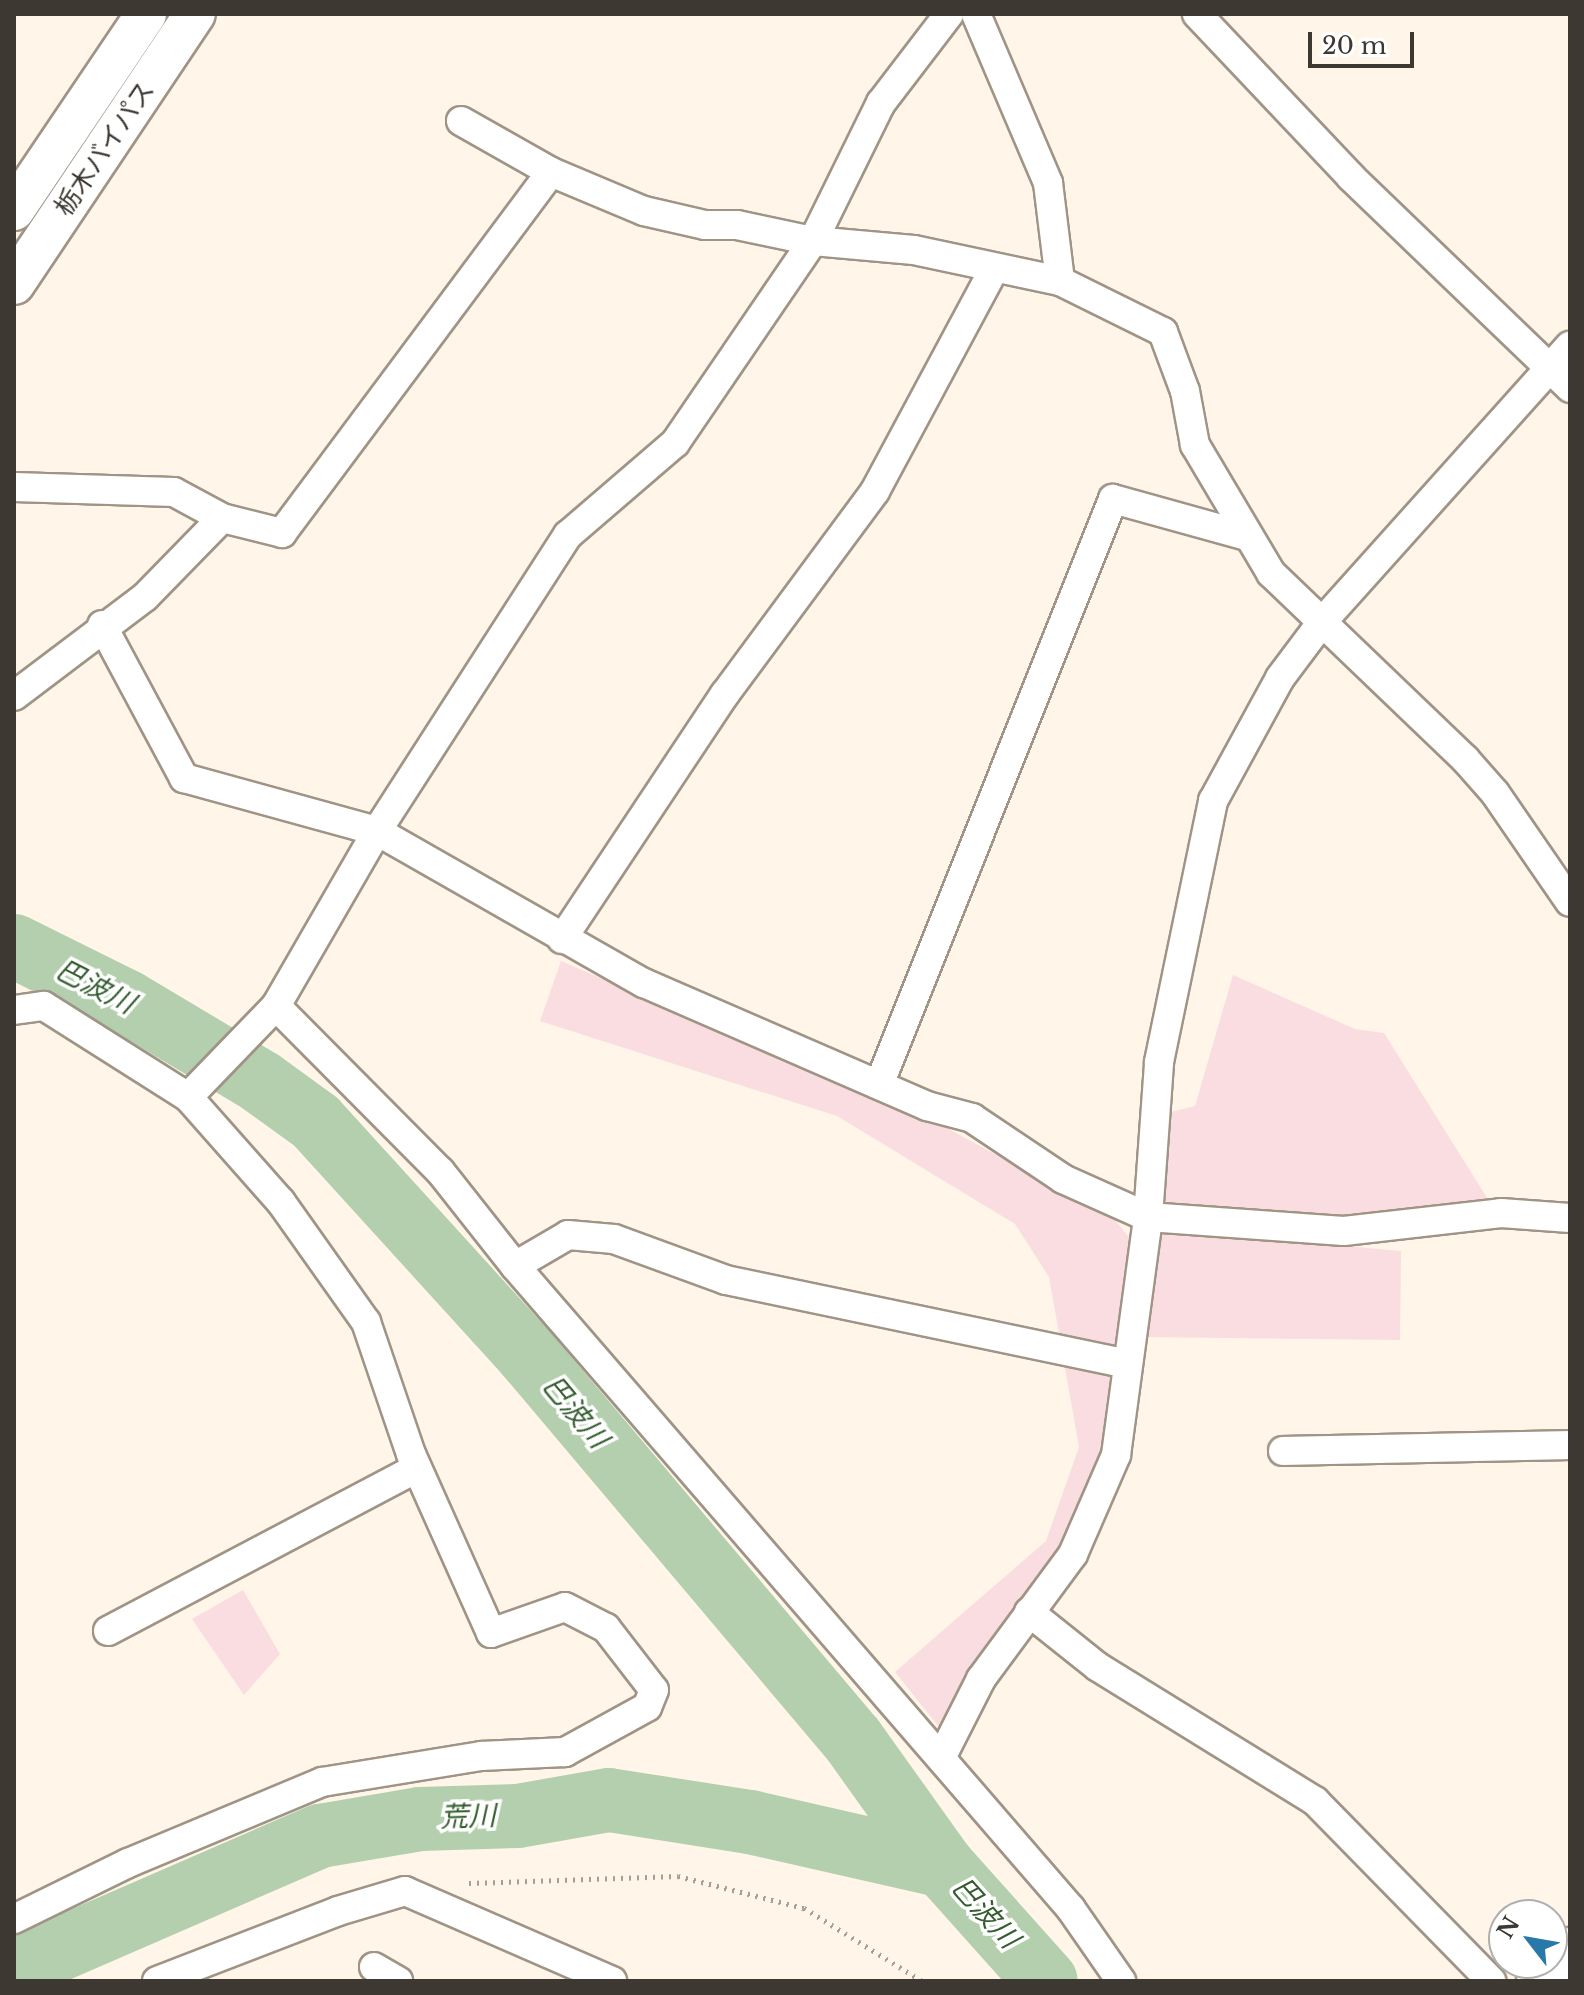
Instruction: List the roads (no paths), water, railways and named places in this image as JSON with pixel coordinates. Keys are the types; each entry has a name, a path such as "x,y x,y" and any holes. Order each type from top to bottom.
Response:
{"main road":[{"name":"栃木バイパス","path":"14,210 146,14"},
{"name":"栃木バイパス","path":"14,284 195,14"}],"street":[{"path":"188,1097 269,1012 377,831 568,535 675,443 813,241 881,103 949,14"},
{"path":"976,14 1048,183 1060,281"},
{"path":"1197,14 1351,177 1560,379"},
{"path":"461,121 551,172 644,211 813,241 914,250 993,271 1060,281 1163,332 1185,391 1195,445 1246,536 1271,573 1495,793 1570,902"},
{"path":"14,487 174,492 222,518 282,533 551,172"},
{"path":"562,939 725,694 875,491 993,271"},
{"path":"941,1758 981,1679 1073,1554 1116,1455 1148,1217 1159,1062 1213,801 1280,678 1322,622 1560,379 1570,346"},
{"path":"879,1085 1113,499 1246,536"},
{"path":"14,696 102,625 145,597 222,518"},
{"path":"102,625 184,778 377,831 644,983 927,1106 972,1118 1063,1179 1148,1217 1344,1231 1501,1213 1570,1218"},
{"path":"14,1010 44,1006 188,1097 281,1202 366,1322 417,1468 491,1633 565,1607 606,1628 654,1690 647,1707 565,1752 481,1756 322,1782 128,1863 14,1919"},
{"path":"269,1012 440,1171 515,1266 1071,1909 1121,1981"},
{"path":"515,1266 568,1235 614,1239 726,1280 1127,1364"},
{"path":"1283,1451 1570,1445"},
{"path":"108,1631 417,1468"},
{"path":"1029,1612 1098,1667 1315,1801 1491,1981"},
{"path":"157,1981 338,1911 405,1891 612,1981"}],"waterway":[{"name":"巴波川","path":"14,946 127,1002 261,1082 316,1122 527,1354 853,1740 943,1866 1046,1981"},
{"name":"荒川","path":"14,1969 320,1836 420,1819 518,1816 609,1800 750,1822 943,1866"}]}
